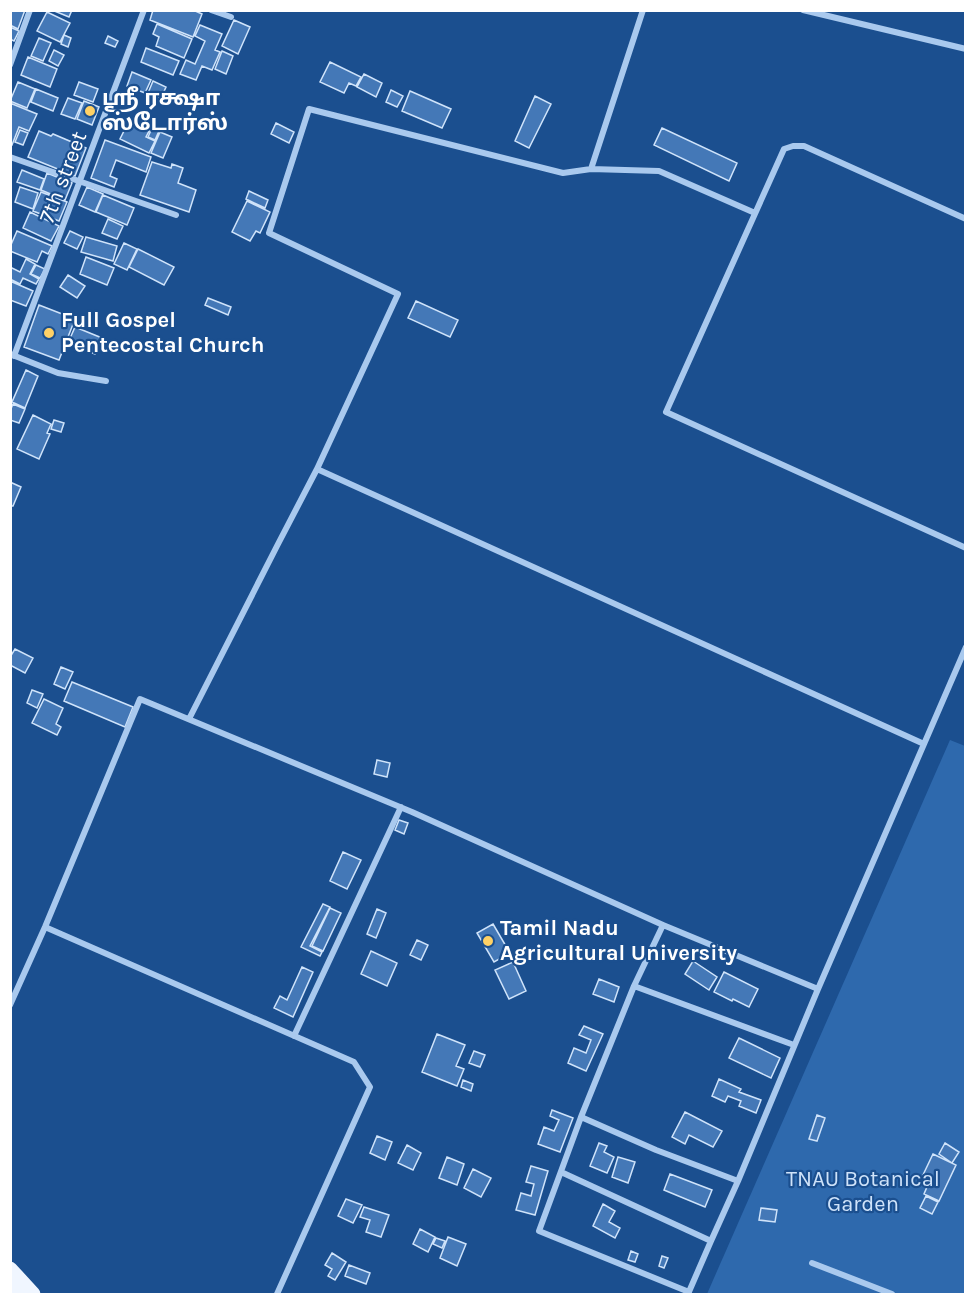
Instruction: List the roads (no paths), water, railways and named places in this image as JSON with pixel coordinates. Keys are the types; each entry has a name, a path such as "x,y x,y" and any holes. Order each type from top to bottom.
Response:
{"main road":[{"path":"10,1269 33,1294"},
{"path":"10,1288 16,1294"}],"street":[{"path":"10,65 30,10"},
{"name":"7th street","path":"12,355 81,182 144,10"},
{"path":"212,10 231,17"},
{"path":"591,169 643,10"},
{"path":"803,10 966,49"},
{"path":"189,718 318,469 398,294 269,232 309,109 563,173 591,169 658,171 755,213"},
{"path":"966,219 823,154 804,147 794,146 784,149 666,412 966,548"},
{"path":"10,157 176,215"},
{"path":"12,355 58,373 106,381"},
{"path":"318,469 924,744"},
{"path":"663,925 634,986 581,1117 539,1231 689,1293 966,647"},
{"path":"10,1005 140,699 401,807 663,925 818,989"},
{"path":"294,1036 401,807"},
{"path":"45,927 354,1062 370,1087 277,1294"},
{"path":"634,986 794,1045"},
{"path":"581,1117 656,1150 738,1181"},
{"path":"561,1172 711,1240"},
{"path":"812,1263 892,1294"}],"place":[{"name":"ஶ்ரீ ரக்ஷா ஸ்டோர்ஸ்","path":"90,111"},
{"name":"Full Gospel Pentecostal Church","path":"49,333"},
{"name":"Tamil Nadu Agricultural University","path":"488,941"}],"park label":[{"name":"TNAU Botanical Garden","path":"863,1192"}]}
